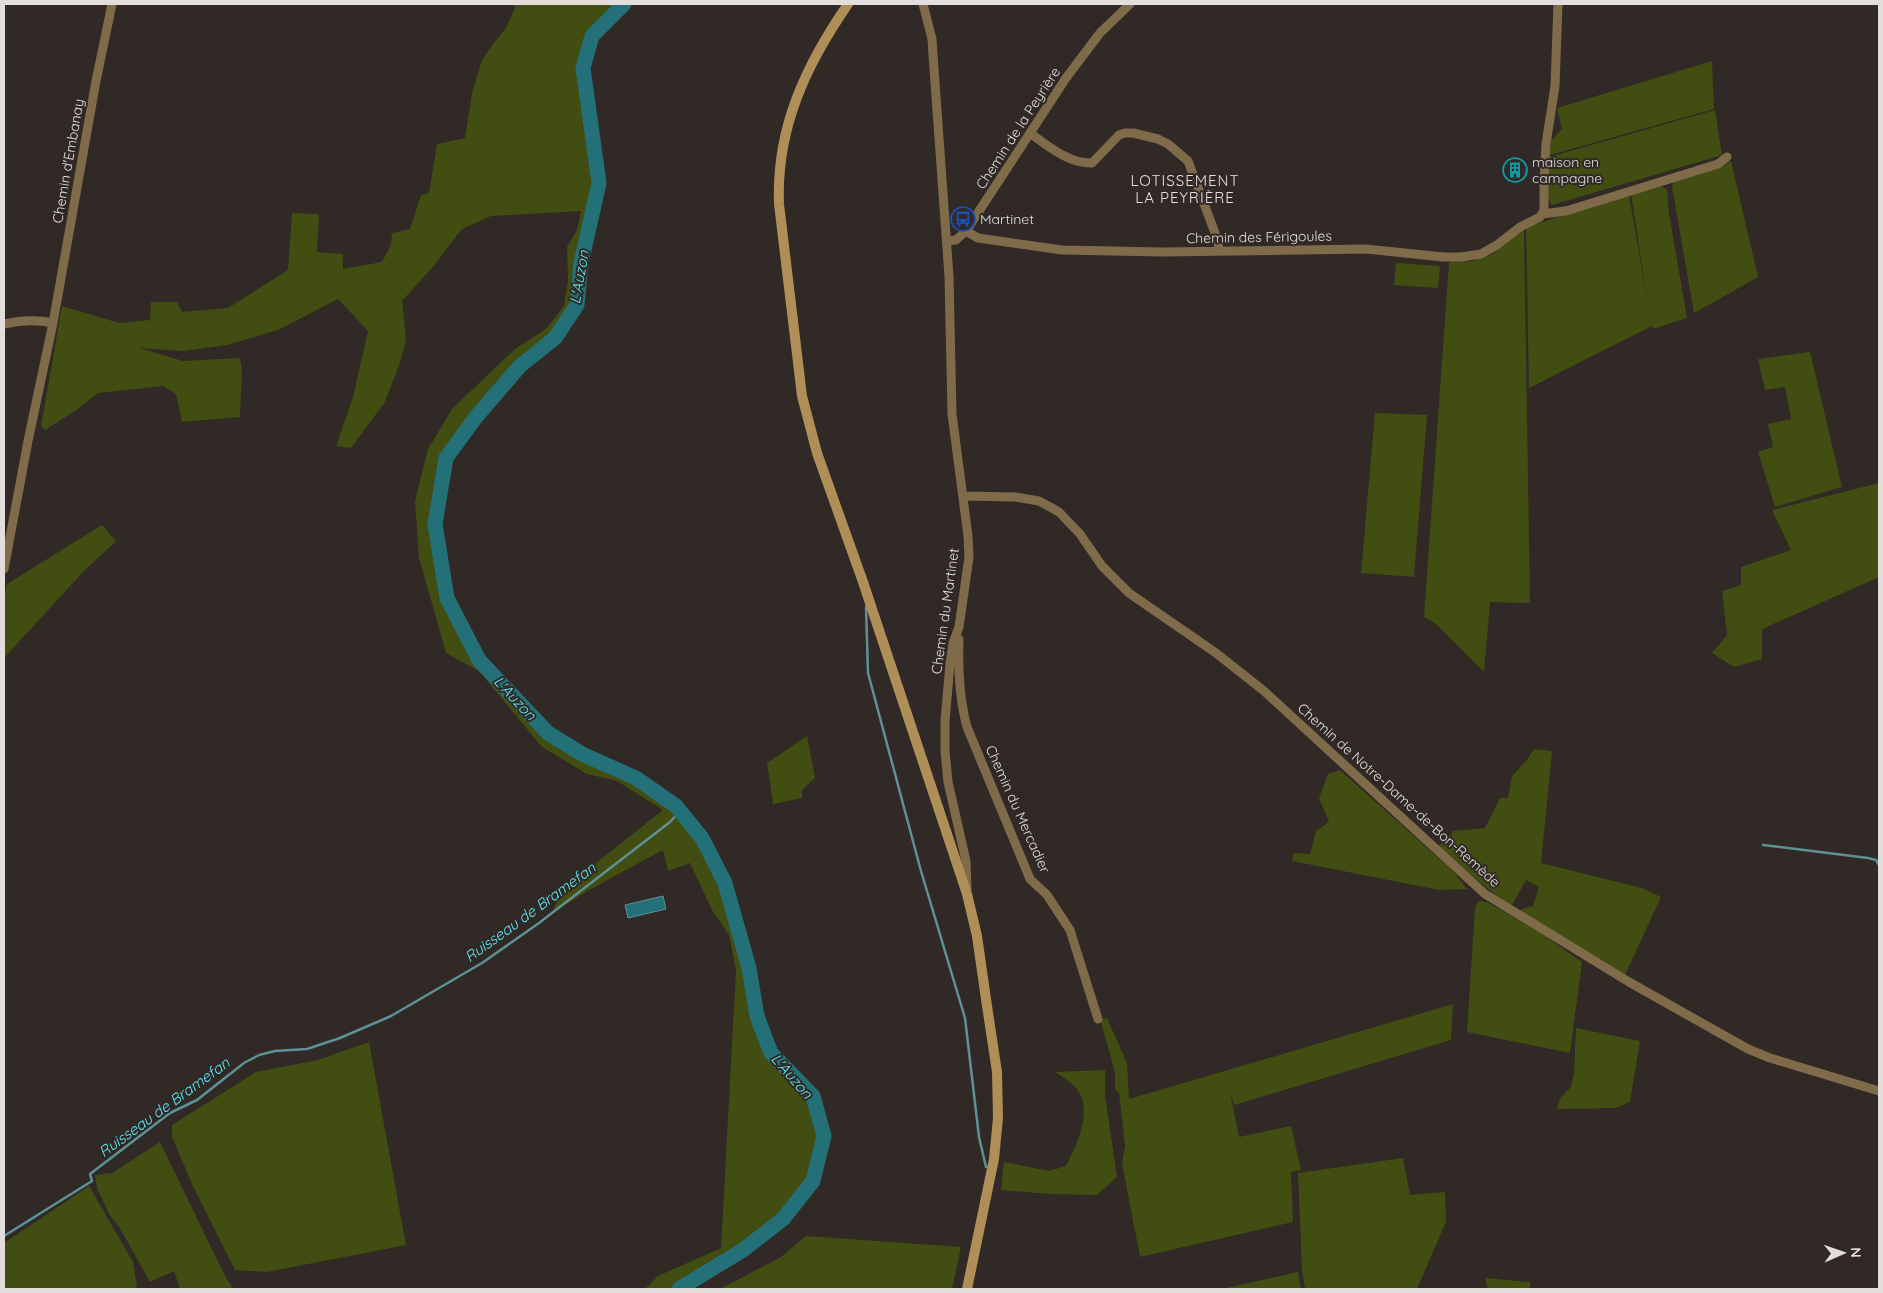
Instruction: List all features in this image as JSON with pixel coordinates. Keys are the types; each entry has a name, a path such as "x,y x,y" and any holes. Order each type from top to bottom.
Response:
{"main road":[{"path":"848,4 816,54 789,120 783,141 778,180 779,204 802,396 812,436 863,582 967,894 977,936 995,1062 998,1118 994,1159 967,1289"}],"street":[{"name":"Chemin d'Embanay","path":"4,569 8,531 53,323 96,81 112,4"},
{"path":"923,4 934,55 947,242"},
{"name":"Chemin de la Peyrière","path":"947,242 956,240 966,232 1066,78 1100,33 1130,4"},
{"path":"1542,214 1545,207 1546,144 1555,86 1558,4"},
{"path":"1030,133 1071,159 1084,163 1092,162 1119,136 1125,133 1134,133 1158,139 1168,144 1188,161 1218,241 1219,250"},
{"name":"Chemin des Férigoules","path":"966,232 978,238 1062,250 1162,252 1366,249 1443,257 1474,256 1488,250 1542,214 1566,212 1718,164 1727,157"},
{"name":"Chemin du Martinet","path":"947,242 952,414 964,496 969,557 959,627 953,643 950,664 945,721 945,751 948,782 966,861 967,894"},
{"path":"4,324 22,319 53,323"},
{"name":"Chemin de Notre-Dame-de-Bon-Remède","path":"964,496 1015,497 1039,501 1059,512 1080,534 1102,566 1129,593 1216,653 1264,691 1485,894 1629,982 1748,1048 1770,1058 1879,1091"},
{"name":"Chemin du Mercadier","path":"959,627 959,690 967,727 1030,879 1047,895 1070,930 1098,1019"}],"green space":[{"path":"513,4 615,4 587,34 580,67 596,184 578,262 572,304 552,335 516,365 473,416 443,457 431,525 444,599 477,662 546,736 579,755 634,781 674,808 699,841 723,885 746,970 753,1016 767,1054 808,1097 820,1137 809,1179 781,1218 742,1249 675,1289 645,1289 658,1276 721,1248 736,970 729,935 712,910 690,863 668,871 663,850 589,890 552,913 562,890 663,810 617,781 587,774 542,747 479,671 446,653 419,558 415,501 428,449 452,409 515,349 546,329 564,306 568,280 567,247 577,230 581,211 491,216 462,229 432,268 402,301 406,340 400,363 385,402 351,448 336,446 353,397 368,331 338,299 278,330 227,345 184,351 139,348 183,361 240,358 242,369 240,417 182,422 176,394 163,386 98,393 78,409 45,430 41,426 62,306 119,323 150,320 151,302 177,302 182,312 228,308 288,270 292,213 319,214 317,252 343,254 343,269 382,262 391,245 392,233 410,229 421,195 429,193 437,144 465,138 472,93 482,60 506,28 515,8"},
{"path":"1712,61 1714,109 1550,155 1551,141 1562,129 1557,108"},
{"path":"1715,110 1722,155 1552,205 1548,199 1549,157"},
{"path":"1731,161 1758,277 1694,313 1672,187 1673,182 1722,166"},
{"path":"1662,186 1667,190 1669,213 1687,318 1653,329 1652,326 1529,388 1526,227 1629,195 1648,304 1631,194"},
{"path":"1524,229 1530,603 1490,602 1484,672 1436,624 1424,617 1449,262 1472,261 1493,254"},
{"path":"1396,263 1440,266 1438,288 1394,285"},
{"path":"1810,352 1842,487 1775,507 1758,452 1773,447 1768,424 1791,419 1785,387 1765,390 1758,359"},
{"path":"1375,413 1427,415 1414,577 1361,573"},
{"path":"1879,483 1879,577 1762,629 1762,659 1734,667 1712,653 1727,635 1722,591 1741,585 1741,567 1791,550 1772,510"},
{"path":"102,525 116,541 83,572 4,658 4,600 7,584"},
{"path":"807,736 815,778 802,790 802,798 773,804 767,763"},
{"path":"1534,749 1552,751 1541,863 1642,888 1661,897 1625,975 1519,910 1533,906 1539,887 1526,880 1511,907 1436,847 1449,839 1453,831 1485,828 1500,798 1508,798 1512,776"},
{"path":"1340,770 1454,872 1467,889 1439,890 1292,861 1294,853 1310,854 1316,831 1329,822 1319,798 1328,774"},
{"path":"1479,901 1487,902 1535,929 1582,962 1570,1053 1467,1032 1475,908"},
{"path":"1453,1004 1451,1040 1234,1105 1230,1092 1239,1137 1291,1126 1301,1170 1291,1172 1293,1222 1140,1257 1122,1163 1125,1146 1119,1093 1115,1089 1115,1072 1100,1019 1107,1018 1127,1063 1129,1099"},
{"path":"1576,1028 1640,1041 1630,1102 1616,1108 1557,1109 1560,1098 1571,1087 1574,1073"},
{"path":"369,1042 406,1245 267,1272 235,1270 192,1184 172,1137 172,1125 256,1072 318,1060"},
{"path":"1105,1070 1105,1096 1117,1177 1097,1195 1001,1190 1004,1162 1049,1171 1066,1166 1074,1149 1083,1120 1083,1101 1075,1086 1055,1072"},
{"path":"160,1142 232,1289 180,1289 174,1271 150,1282 121,1230 109,1214 97,1188 95,1175 112,1173"},
{"path":"1403,1158 1410,1195 1445,1192 1446,1222 1417,1289 1305,1289 1302,1270 1298,1173"},
{"path":"89,1186 133,1262 137,1286 133,1289 4,1289 4,1243"},
{"path":"806,1236 961,1247 952,1289 720,1289 781,1257"},
{"path":"1298,1272 1301,1289 1222,1289"},
{"path":"1485,1278 1530,1282 1530,1289 1488,1289"}],"water":[{"path":"663,896 666,909 628,918 625,905"}],"waterway":[{"name":"L'Auzon","path":"624,4 592,36 583,68 599,183 581,263 577,305 555,338 520,366 476,417 446,458 435,524 447,598 479,660 548,733 582,754 636,778 676,806 702,838 725,883 749,968 757,1016 771,1053 813,1096 824,1136 813,1181 783,1219 743,1250 679,1289"},
{"path":"866,607 868,673 921,871 965,1018 979,1137 986,1167"},
{"name":"Ruisseau de Bramefan","path":"4,1236 92,1181 90,1174 170,1113 197,1100 244,1063 259,1055 275,1051 307,1049 340,1038 391,1016 482,963 539,923 670,822 680,811"},
{"path":"1763,845 1868,858 1876,860 1879,865"}],"place":[{"name":"maison en campagne","path":"1515,170"},
{"name":"Martinet","path":"963,219"}],"district":[{"name":"LOTISSEMENT LA PEYRIÈRE","path":"1185,188"}]}
